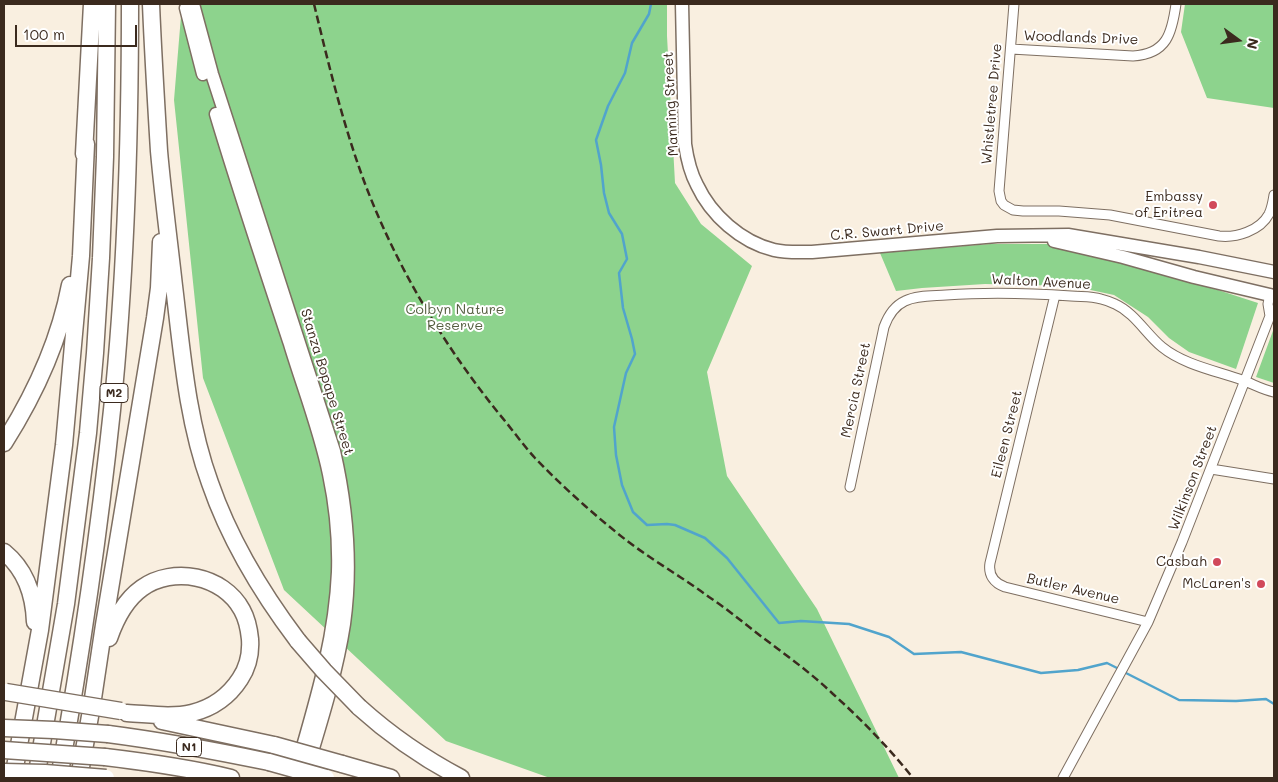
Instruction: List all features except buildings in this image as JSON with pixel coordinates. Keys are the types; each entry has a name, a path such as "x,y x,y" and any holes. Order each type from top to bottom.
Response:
{"highway":[{"path":"92,4 81,256 64,445 35,665 11,775 45,773 106,778"},
{"name":"M2","path":"36,778 66,604 88,433 102,249 107,4"},
{"name":"M2","path":"59,778 91,586 112,410 124,254 128,165 130,4"},
{"path":"80,775 159,288 161,252 159,152 151,4"},
{"path":"4,443 42,375 63,316 71,277 86,144"},
{"path":"159,152 186,382 195,432 209,482 219,509 248,567 277,613 324,671 372,719 429,759 462,778"},
{"path":"4,552 22,571 30,588 35,611 27,706"},
{"path":"92,705 114,624 123,608 143,587 154,581 175,575 203,579 228,594 242,610 249,631 250,642 248,664 236,686 221,700 211,706 191,713 167,715 124,712"},
{"path":"5,692 124,712 274,745 391,778"},
{"name":"N1","path":"4,728 108,734 155,741 269,762 326,778"},
{"name":"N1","path":"4,750 105,757 231,778"}],"main road":[{"name":"Stanza Bopape Street","path":"185,4 197,52 238,186 318,431 334,501 338,548 337,594 334,619 325,668 294,778"},
{"name":"Stanza Bopape Street","path":"194,4 222,107 334,451 343,493 348,539 344,626 334,671 304,778"},
{"name":"Manning Street","path":"682,4 685,144 690,166 697,185 711,208 722,220 749,239"},
{"name":"C.R. Swart Drive","path":"749,239 774,250 812,252 965,238 1068,235 1198,257 1274,274"},
{"name":"C.R. Swart Drive","path":"1029,236 1095,250 1194,277 1272,295"},
{"path":"1272,295 1274,274"}],"street":[{"name":"Whistletree Drive","path":"1014,4 999,191 1001,202 1004,205 1018,211 1059,211 1110,215 1231,237 1250,230 1264,220 1271,209 1274,195"},
{"name":"Woodlands Drive","path":"1011,49 1133,56 1150,54 1160,47 1170,34 1176,4"},
{"name":"Walton Avenue","path":"900,303 922,297 980,293 1055,295 1101,299 1116,304 1131,315 1163,348 1176,356 1274,392"},
{"name":"Eileen Street","path":"993,579 989,569 1055,295"},
{"name":"Wilkinson Street","path":"1063,778 1148,622 1168,577 1272,313 1268,304 1272,295"},
{"name":"Mercia Street","path":"850,487 884,327 887,318 900,303"},
{"path":"1211,469 1274,480"},
{"name":"Butler Avenue","path":"993,579 1005,587 1148,622"}],"green space":[{"name":"Colbyn Nature Reserve","path":"182,4 667,4 675,183 701,224 752,266 707,372 727,476 817,609 899,778 550,778 446,741 284,590 203,378 174,100"},
{"path":"1185,4 1274,4 1274,108 1207,98 1181,32"},
{"path":"990,244 1052,244 1258,303 1236,369 1189,352 1169,338 1148,317 1114,295 1072,286 985,284 896,291 880,253"},
{"path":"1274,328 1274,383 1256,377"}],"waterway":[{"path":"651,4 649,14 632,43 625,73 608,106 596,140 609,213 622,234 627,259 619,273 623,308 635,354 626,373 614,427 616,455 622,485 633,512 647,525 675,525 705,538 727,558 779,623 801,621 849,624 889,637 914,654 961,652 1041,673 1078,670 1107,663 1119,669"},
{"path":"1124,672 1179,700 1236,701 1266,699 1274,704"}],"railway":[{"path":"314,4 344,120 367,189 409,279 442,335 480,389 535,458 579,501 646,555 722,606 798,664 865,724 913,778"}],"place":[{"name":"Embassy of Eritrea","path":"1213,205"},
{"name":"Casbah","path":"1217,562"},
{"name":"McLaren's","path":"1261,584"}]}
